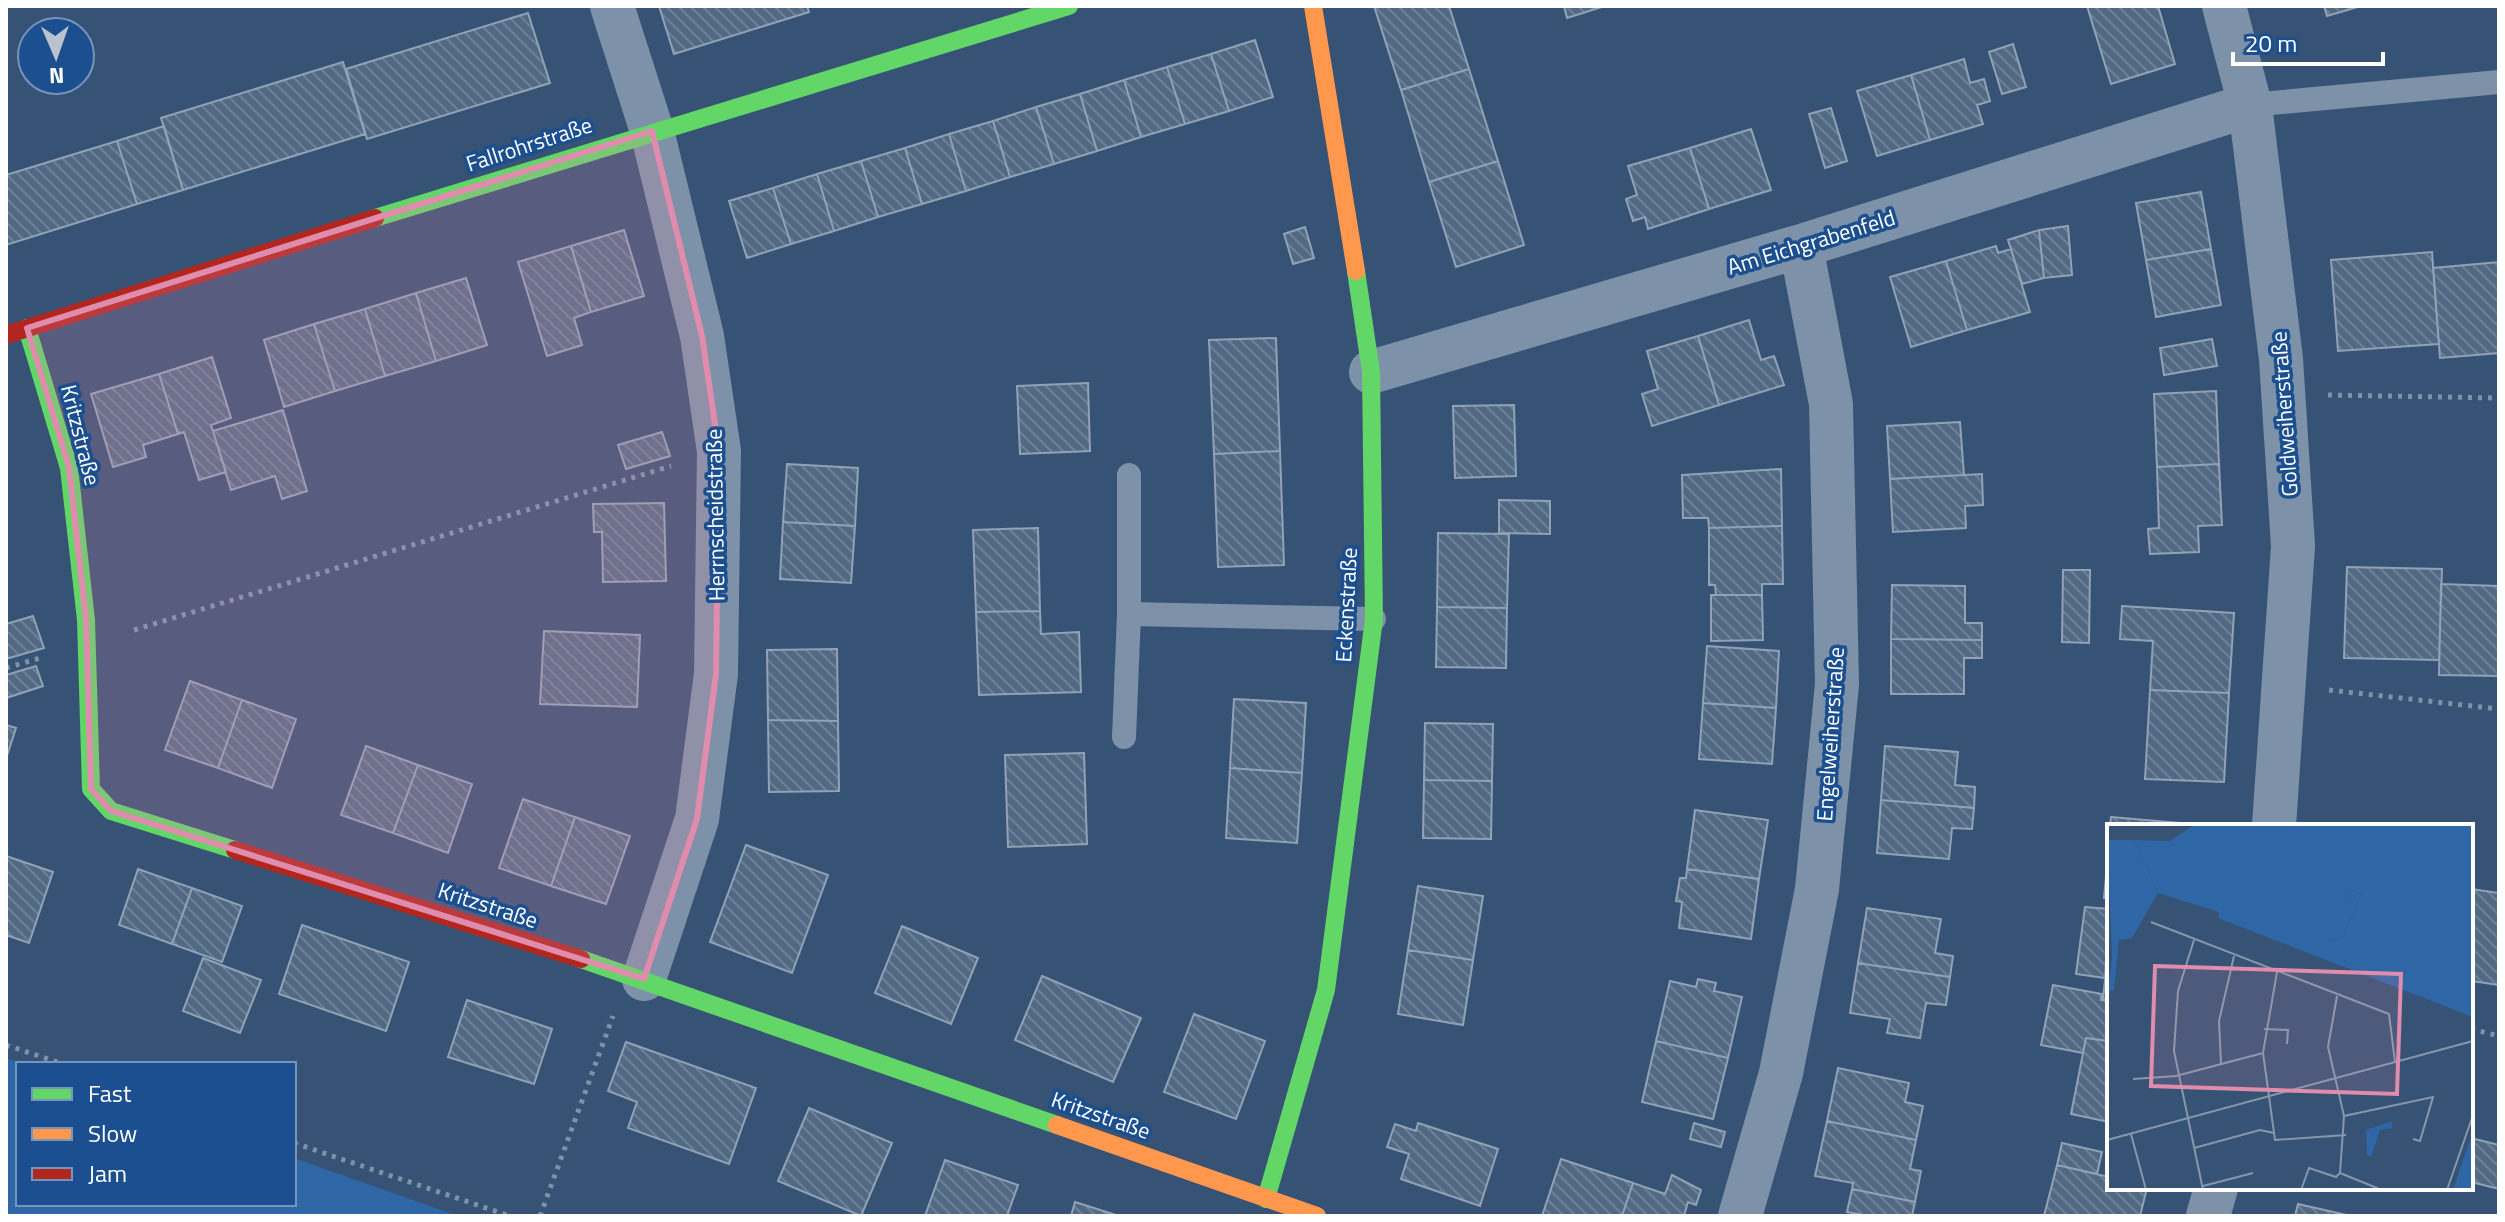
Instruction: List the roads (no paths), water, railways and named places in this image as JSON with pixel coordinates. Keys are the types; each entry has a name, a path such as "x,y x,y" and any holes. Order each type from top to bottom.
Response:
{"street":[{"name":"Herrnscheidstraße","path":"612,6 652,131 702,336 719,451 716,674 697,819 644,979"},
{"name":"Fallrohrstraße","path":"6,335 652,131 1069,6"},
{"name":"Eckenstraße","path":"1266,1199 1326,990 1374,619 1371,372 1325,64 1313,6"},
{"name":"Goldweiherstraße","path":"2224,6 2250,105 2283,395 2293,546 2274,824"},
{"name":"Am Eichgrabenfeld","path":"1371,372 1801,246 2250,105"},
{"name":"Engelweiherstraße","path":"1740,1216 1781,1073 1817,889 1837,684 1831,404 1801,246"},
{"name":"Kritzstraße","path":"27,328 69,468 87,645 91,789 111,811 644,979 1317,1216"},
{"path":"2208,1216 2215,1190"}],"lane":[{"path":"2250,105 2499,82"},
{"path":"1124,737 1129,614 1129,475"},
{"path":"1129,614 1374,619"}]}
